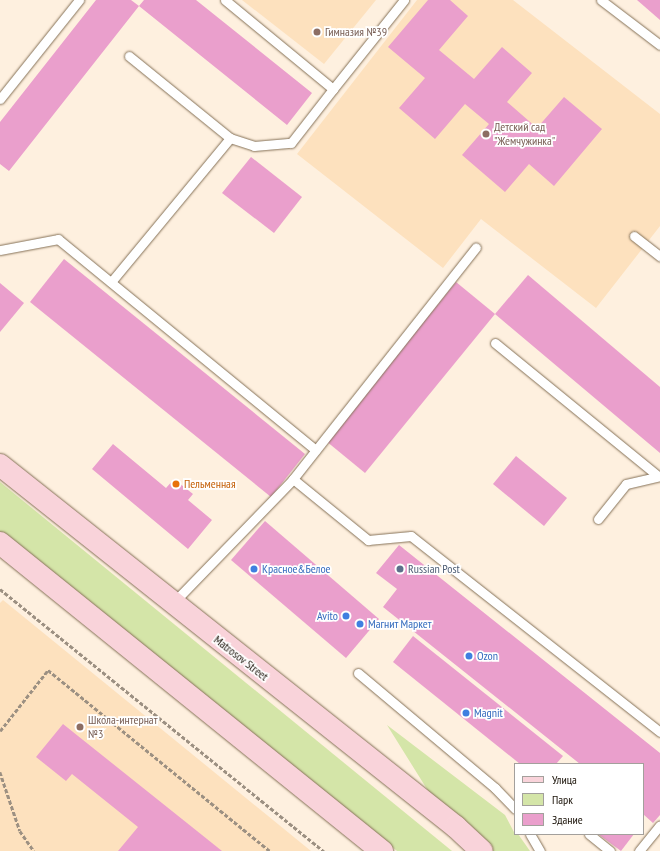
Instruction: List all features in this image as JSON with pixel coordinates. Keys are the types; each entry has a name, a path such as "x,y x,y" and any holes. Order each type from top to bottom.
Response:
{"main road":[{"name":"Matrosov Street","path":"0,465 172,604 456,827 482,851"},
{"path":"0,543 382,851"}],"lane":[{"path":"0,99 79,0"},
{"path":"225,0 334,89"},
{"path":"129,56 230,138 254,146 291,143 404,0"},
{"path":"601,0 660,45"},
{"path":"111,282 230,138"},
{"path":"634,236 660,256"},
{"path":"0,250 58,239 316,450"},
{"path":"172,604 292,479 476,247"},
{"path":"495,343 659,476"},
{"path":"598,519 626,484 659,476"},
{"path":"292,479 368,540 411,536 660,732"},
{"path":"358,673 495,788 514,808"},
{"path":"639,851 660,825"},
{"path":"531,835 540,851"},
{"path":"590,835 610,851"}],"path":[{"path":"0,589 324,851"},
{"path":"0,731 48,670 270,851"},
{"path":"0,772 20,830 34,851"}],"shaded area":[{"name":"Гимназия №39","path":"242,0 376,0 324,64"},
{"name":"Детский сад \"Жемчужинка\"","path":"417,0 513,0 660,114 660,226 596,308 481,219 443,268 297,154"},
{"name":"Школа-интернат №3","path":"3,600 311,851 0,851 0,603"}],"green space":[{"path":"0,482 452,851 397,851 0,532"},
{"path":"387,725 505,815 514,835 519,835 530,851 487,851 440,810"}],"building":[{"path":"96,0 131,0 139,6 9,171 0,164 0,122"},
{"path":"144,0 196,0 312,93 287,125 139,6"},
{"path":"428,0 450,0 468,16 439,50 474,79 502,47 532,73 507,102 537,128 564,97 602,129 554,186 529,164 505,192 462,155 489,124 465,104 435,139 399,108 425,78 388,47"},
{"path":"637,0 660,0 660,20"},
{"path":"251,157 302,197 274,233 222,193"},
{"path":"64,259 305,454 271,497 30,302"},
{"path":"528,275 660,387 660,453 495,314"},
{"path":"456,282 495,314 365,473 326,441"},
{"path":"0,283 24,303 0,332"},
{"path":"113,444 166,488 174,479 193,494 188,500 212,520 188,549 92,469"},
{"path":"516,456 567,498 544,526 493,484"},
{"path":"265,521 379,619 346,658 231,560"},
{"path":"399,545 660,753 660,815 653,823 644,815 644,763 579,763 383,607 397,589 376,573"},
{"path":"413,636 563,756 557,763 519,763 393,662"},
{"path":"63,724 222,851 118,851 138,827 72,774 66,781 36,757"},
{"path":"599,835 633,835 621,851"}],"place":[{"name":"Гимназия №39","path":"317,32"},
{"name":"Детский сад \"Жемчужинка\"","path":"486,134"},
{"name":"Пельменная","path":"176,484"},
{"name":"Красное&Белое","path":"254,569"},
{"name":"Russian Post","path":"400,569"},
{"name":"Avito","path":"346,616"},
{"name":"Магнит Маркет","path":"360,624"},
{"name":"Ozon","path":"469,656"},
{"name":"Magnit","path":"466,713"},
{"name":"Школа-интернат №3","path":"80,727"}]}
